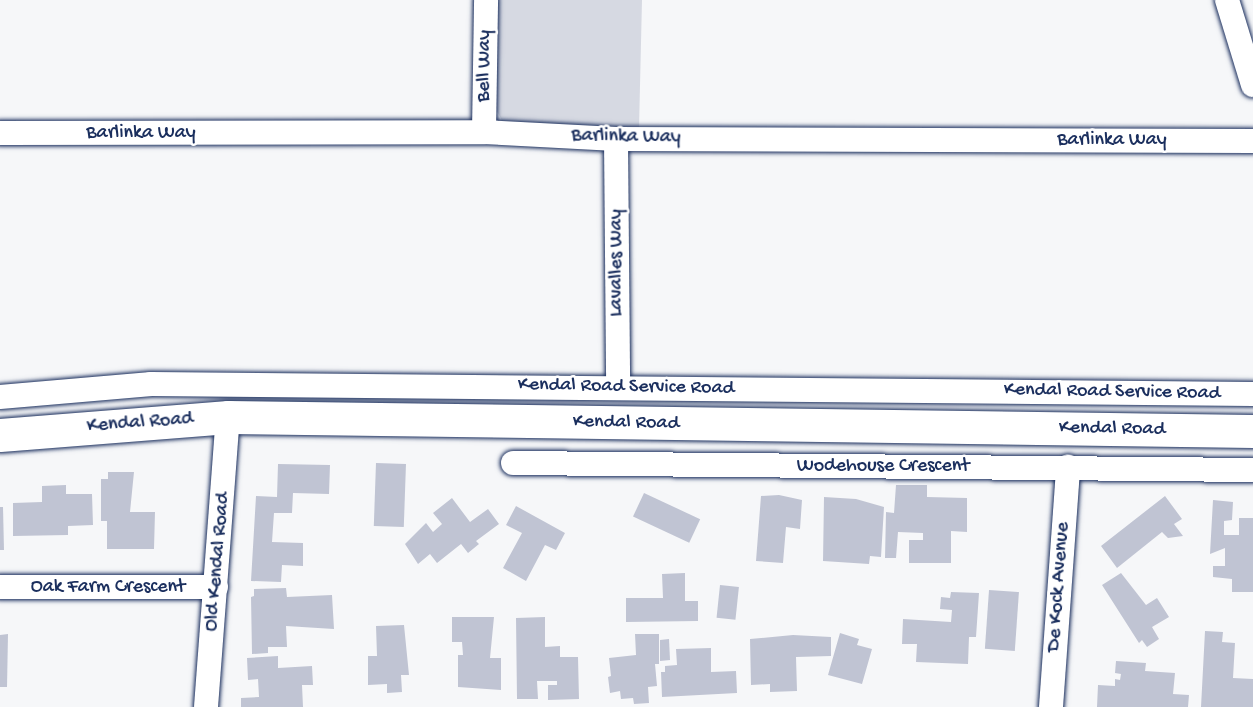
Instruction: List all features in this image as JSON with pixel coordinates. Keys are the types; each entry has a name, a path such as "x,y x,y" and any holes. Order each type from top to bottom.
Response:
{"main road":[{"name":"Kendal Road","path":"0,435 228,417 1253,431"}],"street":[{"name":"Bell Way","path":"484,132 486,0"},
{"path":"1227,0 1253,85"},
{"name":"Barlinka Way","path":"0,133 484,132 616,139 1253,141"},
{"name":"Lavalles Way","path":"616,139 618,386"},
{"name":"Kendal Road Service Road","path":"0,397 151,384 618,386 1253,394"},
{"name":"Old Kendal Road","path":"206,707 228,417"},
{"name":"Wodehouse Crescent","path":"513,463 1253,470"},
{"name":"De Kock Avenue","path":"1051,707 1068,467"},
{"name":"Oak Farm Crescent","path":"0,587 216,588"}],"shaded area":[{"path":"493,0 642,0 639,128 505,126 493,104"}],"building":[{"path":"376,463 406,464 404,527 374,526"},
{"path":"278,464 330,465 329,494 293,493 292,513 274,513 272,542 303,543 303,566 282,565 281,582 251,581 256,496 277,497"},
{"path":"108,472 134,472 130,512 155,512 154,549 107,549 107,521 101,521 101,479 108,479"},
{"path":"66,485 66,494 92,494 93,525 68,526 68,535 13,536 13,503 42,502 42,486"},
{"path":"896,485 927,485 927,497 967,498 967,532 951,531 951,563 909,563 909,540 923,540 923,533 898,532 896,558 885,558 886,512 894,513"},
{"path":"644,493 700,519 689,543 633,517"},
{"path":"779,495 802,500 800,529 786,527 783,563 756,561 761,496"},
{"path":"1165,496 1182,519 1174,524 1183,536 1168,538 1162,532 1117,568 1101,546"},
{"path":"824,497 856,499 884,507 881,557 870,556 869,564 823,561"},
{"path":"452,498 470,522 488,509 499,524 476,541 479,544 468,553 461,544 437,563 430,554 418,564 405,544 426,523 433,532 442,524 433,513"},
{"path":"1213,500 1233,502 1232,520 1224,521 1224,535 1239,535 1239,518 1253,518 1253,592 1232,592 1232,579 1213,577 1213,566 1225,566 1225,548 1210,554"},
{"path":"516,506 565,533 556,550 545,545 526,581 503,568 522,533 506,525"},
{"path":"0,507 3,507 4,550 0,550"},
{"path":"685,573 685,601 698,601 698,621 626,622 626,598 663,598 662,574"},
{"path":"1121,573 1146,605 1157,598 1169,617 1152,627 1159,639 1147,647 1142,640 1139,643 1102,585"},
{"path":"720,585 739,587 735,620 717,618"},
{"path":"286,588 287,597 332,595 334,629 286,626 287,647 268,647 268,653 252,654 251,597 254,596 254,589"},
{"path":"989,590 1019,592 1015,651 985,649"},
{"path":"951,592 979,593 976,637 969,637 968,664 916,662 917,644 902,644 903,619 951,622 952,610 940,609 941,597 950,598"},
{"path":"452,617 494,617 490,658 501,658 501,690 458,687 458,655 463,655 462,642 452,642"},
{"path":"545,617 545,647 560,646 560,657 578,657 579,699 548,700 548,685 557,685 557,681 537,681 538,699 517,699 516,618"},
{"path":"404,625 409,675 401,675 402,692 387,693 387,684 368,685 368,656 377,656 376,626"},
{"path":"1205,631 1223,632 1222,642 1235,643 1233,678 1253,679 1253,707 1201,707"},
{"path":"840,633 859,639 857,645 872,649 862,684 828,675"},
{"path":"8,634 7,687 0,687 0,635"},
{"path":"635,634 659,634 659,664 655,664 657,686 648,687 649,703 634,704 633,698 621,699 620,691 610,693 609,658 636,655"},
{"path":"793,635 831,637 831,656 796,657 797,691 770,692 770,684 751,685 750,639"},
{"path":"669,639 670,660 660,661 660,640"},
{"path":"711,648 711,672 736,671 737,693 662,697 661,672 665,672 665,666 677,665 676,649"},
{"path":"278,656 278,668 312,666 313,685 302,685 303,707 241,707 241,698 259,697 258,679 248,680 247,658"},
{"path":"1116,661 1146,663 1145,671 1175,673 1173,694 1189,695 1188,707 1097,707 1098,685 1115,686 1115,679 1120,680 1121,674 1115,673"}]}
